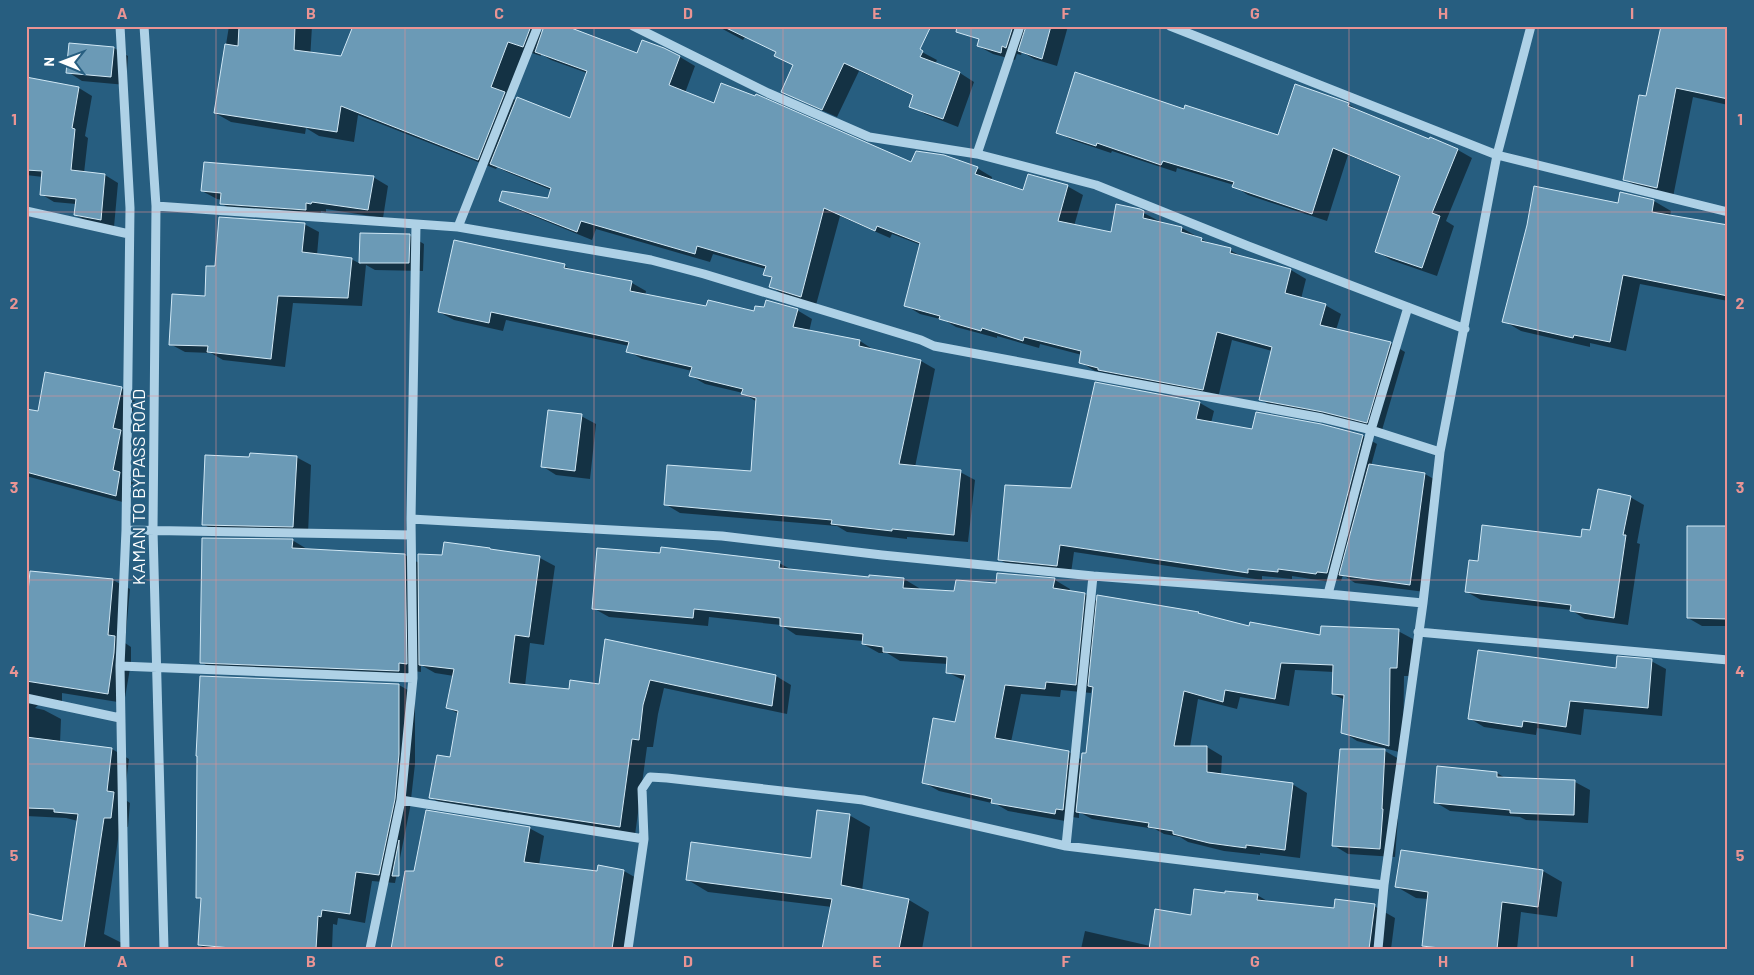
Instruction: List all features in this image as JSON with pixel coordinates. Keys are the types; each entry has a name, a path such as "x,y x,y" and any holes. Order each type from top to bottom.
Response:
{"street":[{"name":"KAMAN TO BYPASS ROAD","path":"120,26 130,208 126,530 120,666 125,949"},
{"name":"KAMAN TO BYPASS ROAD","path":"144,26 156,206 153,530 164,949"},
{"path":"458,227 538,26"},
{"path":"633,26 768,93 869,137 977,154 1096,185 1248,246 1465,329"},
{"path":"977,154 1020,26"},
{"path":"1170,26 1497,155 1728,212"},
{"path":"1378,949 1384,885 1423,604 1440,452 1497,155 1531,26"},
{"path":"156,206 458,227 650,260 714,277 921,340 934,346 1322,418 1371,430 1440,452"},
{"path":"26,211 129,234"},
{"path":"370,949 401,800 413,678 411,519 416,224"},
{"path":"1328,594 1371,430 1408,307"},
{"path":"411,519 722,536 882,555 1093,576 1328,594 1423,604"},
{"path":"126,530 411,535"},
{"path":"1066,846 1093,576"},
{"path":"1418,632 1728,660"},
{"path":"120,666 413,678"},
{"path":"26,698 120,718"},
{"path":"628,949 644,839 642,789 650,778 667,778 863,800 1066,846 1384,885"},
{"path":"401,800 644,839"}],"building":[{"path":"239,26 295,26 294,50 341,56 353,26 531,26 523,47 508,42 491,87 505,92 478,160 341,106 337,132 214,113 225,44 238,46"},
{"path":"544,26 566,26 637,53 642,40 664,48 680,56 669,85 714,103 721,83 755,96 756,94 911,162 916,151 944,155 978,167 975,174 1023,190 1028,174 1068,185 1058,221 1111,232 1116,204 1144,211 1143,218 1182,227 1181,232 1202,238 1201,241 1231,248 1230,253 1291,269 1285,293 1326,304 1320,325 1391,342 1367,423 1323,412 1259,400 1272,347 1217,332 1203,390 1098,370 1098,368 1079,363 1081,351 1024,337 1023,341 982,328 981,331 939,319 940,316 904,306 920,243 877,226 875,231 824,208 801,297 769,287 772,277 763,275 766,266 697,246 695,254 581,221 577,232 499,201 502,191 548,198 551,188 490,164 517,97 570,118 587,71 535,52"},
{"path":"722,26 931,26 920,49 923,51 920,57 960,72 943,119 909,107 913,95 844,63 822,110 781,92 793,65 774,56 776,52"},
{"path":"957,26 1013,26 1006,48 1002,46 1001,53 977,46 979,39 956,32"},
{"path":"1026,26 1051,26 1042,59 1018,51"},
{"path":"1661,26 1728,26 1728,99 1676,88 1657,188 1623,180 1639,95 1646,96"},
{"path":"69,43 114,47 111,77 66,73"},
{"path":"1075,72 1184,109 1185,105 1278,135 1295,84 1349,103 1348,106 1458,149 1432,213 1440,216 1422,268 1375,252 1400,176 1333,148 1312,214 1232,187 1234,182 1163,161 1161,165 1097,143 1096,146 1056,133"},
{"path":"26,77 79,87 72,128 75,129 71,170 105,174 101,220 74,215 76,199 40,195 42,171 26,170"},
{"path":"204,162 374,176 368,210 312,202 311,204 306,203 306,210 220,204 221,193 201,191"},
{"path":"1534,186 1618,203 1620,192 1654,200 1652,212 1728,225 1728,296 1623,275 1610,342 1574,335 1573,338 1502,322 1527,225"},
{"path":"219,217 305,223 302,252 352,258 348,298 278,296 271,359 207,352 208,346 169,345 172,294 205,296 206,266 215,266"},
{"path":"360,233 410,234 409,263 359,263"},
{"path":"454,240 565,264 564,268 632,281 630,291 706,306 708,300 754,311 755,306 764,307 766,300 798,309 793,327 860,340 859,346 921,360 899,464 961,470 954,535 892,529 892,531 831,524 832,520 664,505 667,465 751,471 756,398 741,394 743,389 689,376 692,367 626,352 629,342 491,312 489,323 438,312"},
{"path":"45,372 122,387 113,428 121,430 113,470 120,472 116,496 26,472 26,409 38,411"},
{"path":"1095,382 1200,402 1196,419 1252,429 1256,412 1321,424 1363,435 1327,573 1317,572 1316,574 1278,569 1278,572 1248,569 1248,573 1060,545 1057,566 998,560 1005,485 1071,488"},
{"path":"548,410 582,414 575,471 541,467"},
{"path":"250,453 297,456 293,527 202,525 205,455 249,457"},
{"path":"1369,464 1425,473 1410,585 1339,575"},
{"path":"1598,489 1631,496 1623,535 1626,535 1614,618 1570,611 1571,605 1465,592 1469,560 1478,561 1482,525 1581,537 1582,529 1590,530"},
{"path":"1687,526 1728,526 1728,619 1687,618"},
{"path":"202,538 293,539 292,548 405,554 407,664 399,663 399,671 200,663"},
{"path":"444,542 540,556 529,637 515,635 509,683 569,689 570,680 599,684 605,639 776,675 772,706 650,680 643,705 639,740 632,739 620,827 429,798 437,755 450,757 458,711 446,708 454,669 419,665 418,554 442,555"},
{"path":"661,547 780,561 779,568 869,577 869,575 904,578 903,588 954,591 956,580 996,583 997,573 1055,578 1053,588 1085,593 1076,685 1046,682 1045,689 1005,685 995,738 1069,751 1063,810 1056,809 1055,814 991,803 992,799 922,783 933,718 955,722 965,675 946,673 947,657 883,652 883,647 862,644 863,634 780,626 780,618 694,609 693,618 592,609 597,548 660,553"},
{"path":"30,571 113,579 108,635 115,636 108,694 26,681 26,613"},
{"path":"1097,595 1199,612 1249,626 1250,622 1320,635 1321,626 1399,629 1397,668 1390,668 1389,746 1341,733 1344,695 1332,694 1333,665 1281,663 1275,699 1225,690 1223,702 1184,691 1174,746 1207,746 1207,772 1293,783 1285,850 1246,845 1246,848 1209,843 1173,834 1173,831 1148,827 1149,823 1076,812 1082,753 1086,753 1093,687 1088,686"},
{"path":"1478,650 1616,668 1617,656 1652,659 1648,708 1570,701 1566,727 1523,721 1522,727 1468,719"},
{"path":"200,676 399,684 399,754 395,799 379,875 356,872 350,914 322,910 321,917 318,916 316,949 242,949 198,945 201,898 196,898 196,756"},
{"path":"26,737 112,748 107,791 114,792 111,818 104,818 84,949 26,949 26,913 62,921 78,814 54,812 54,809 26,808"},
{"path":"1340,749 1385,749 1380,849 1332,846"},
{"path":"1437,766 1497,772 1497,777 1575,780 1574,815 1510,813 1510,810 1434,803"},
{"path":"426,810 530,827 524,862 597,871 598,865 624,870 612,949 391,949 405,871 414,871"},
{"path":"817,810 850,814 841,885 909,899 899,949 822,949 832,899 686,880 691,842 811,858"},
{"path":"399,840 399,876 392,876"},
{"path":"1401,850 1543,870 1538,907 1502,902 1497,949 1449,949 1422,946 1428,892 1395,887"},
{"path":"1194,889 1225,893 1225,891 1258,894 1257,900 1334,908 1335,899 1375,904 1369,949 1149,949 1155,909 1191,915"}]}
